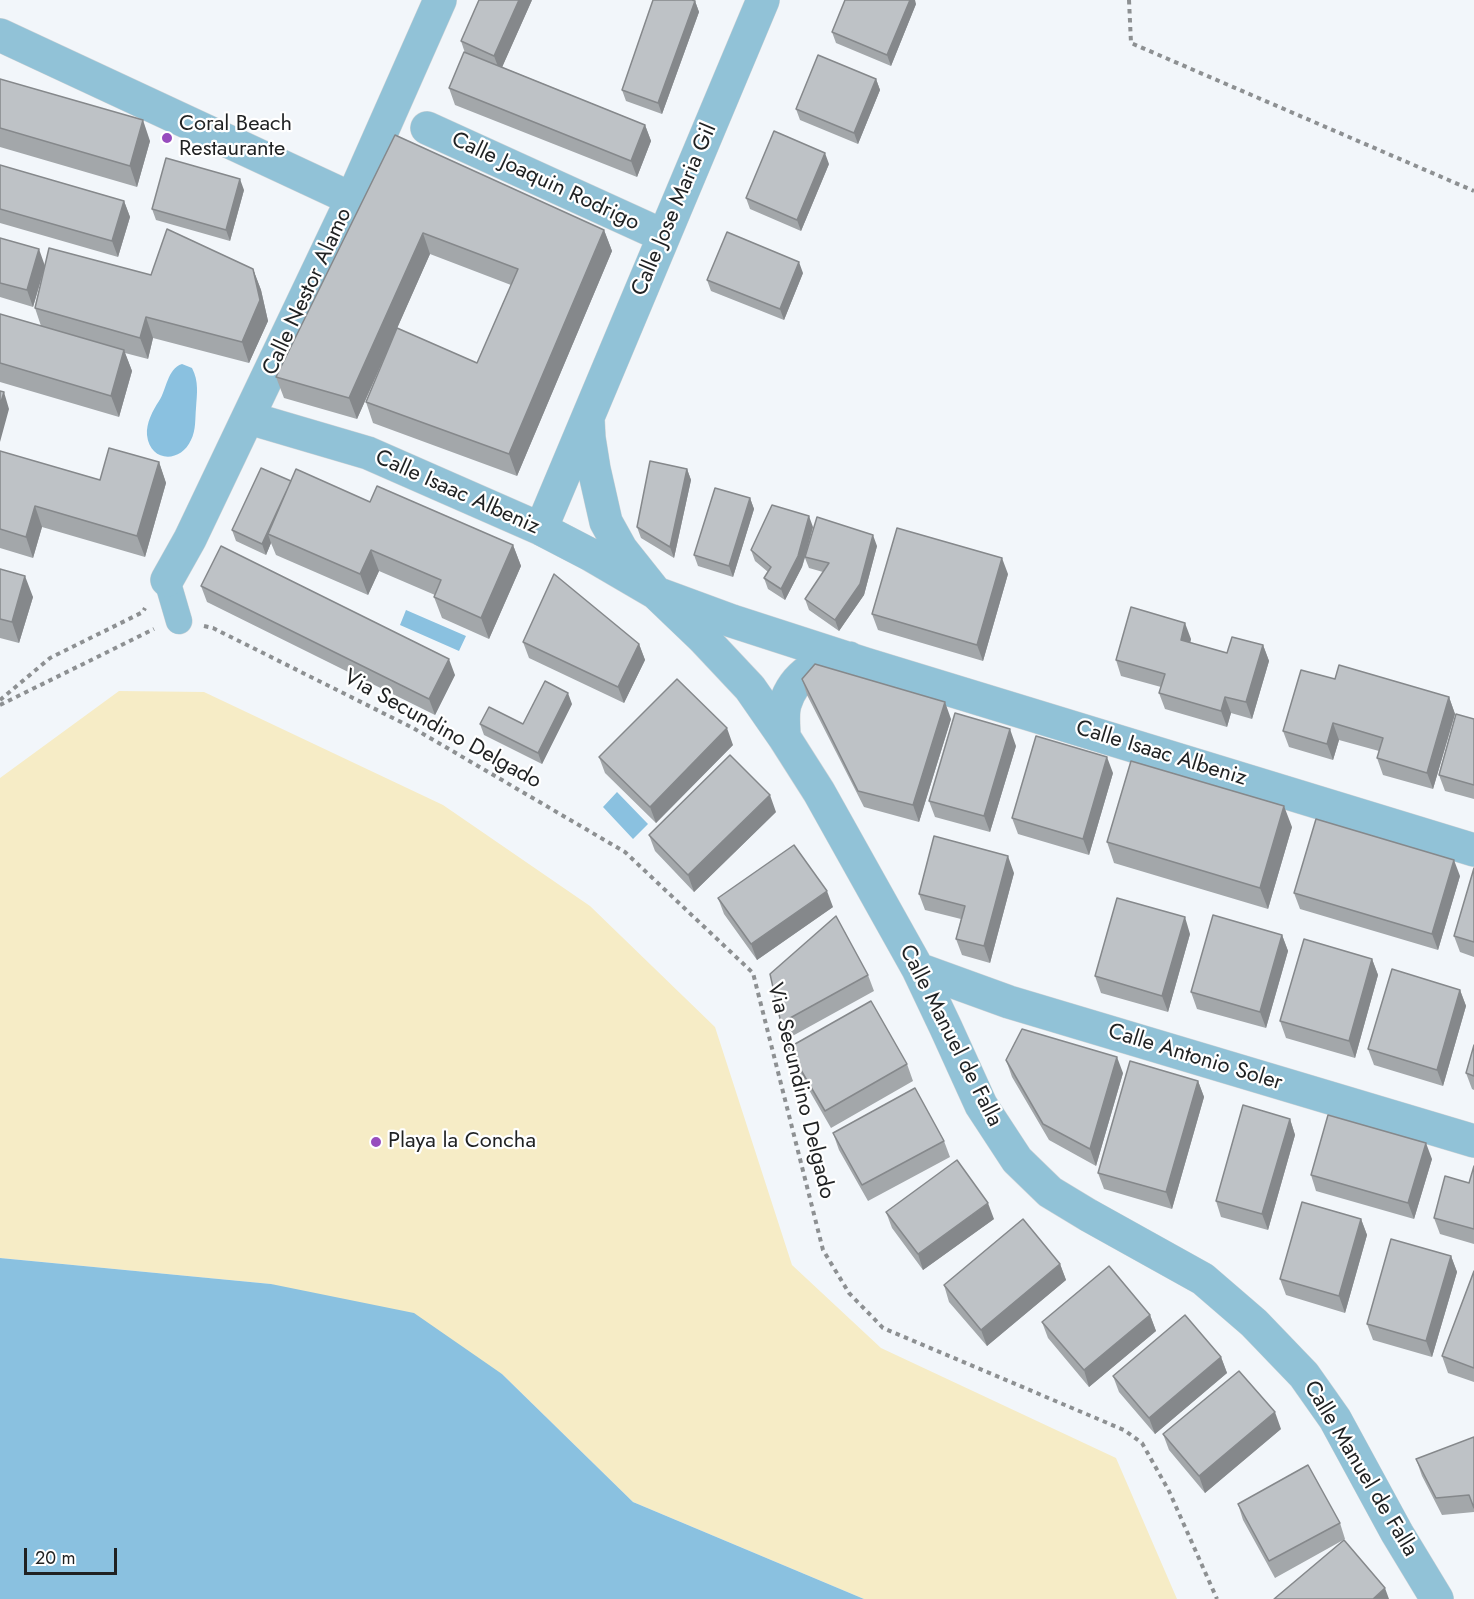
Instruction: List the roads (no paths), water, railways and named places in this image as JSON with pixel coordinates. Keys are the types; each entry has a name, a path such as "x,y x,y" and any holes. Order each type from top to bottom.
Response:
{"street":[{"name":"Calle Nestor Alamo","path":"167,580 190,539 249,418 352,199 440,0"},
{"name":"Calle Jose Maria Gil","path":"541,529 762,0"},
{"path":"0,35 352,199"},
{"name":"Calle Joaquin Rodrigo","path":"427,128 664,236"},
{"name":"Calle Isaac Albeniz","path":"249,418 368,453 541,529 656,593 732,621 1474,850"},
{"name":"Calle Jose Maria Gil","path":"588,419 594,469 606,522 621,549 656,593"},
{"path":"167,580 179,621"},
{"name":"Calle Isaac Albeniz","path":"656,593 750,688"},
{"name":"Calle Isaac Albeniz","path":"784,737 784,705 798,681 813,667 823,662 836,658 849,658"},
{"name":"Calle Manuel de Falla","path":"750,688 819,792 918,969 981,1105 1017,1160 1050,1192 1203,1279 1254,1323 1304,1375 1335,1419 1397,1533 1437,1599"},
{"name":"Calle Antonio Soler","path":"918,969 1009,1002 1474,1142"}],"water":[{"path":"182,364 192,368 196,378 195,428 186,448 180,453 166,457 154,451 149,444 148,426 170,375"},
{"path":"406,610 466,636 459,651 400,625"},
{"path":"617,792 648,824 633,839 603,807"},
{"path":"0,1258 271,1284 414,1313 502,1374 633,1502 864,1599 0,1599"}],"place":[{"name":"Coral Beach Restaurante","path":"167,138"},
{"name":"Playa la Concha","path":"376,1142"}]}
